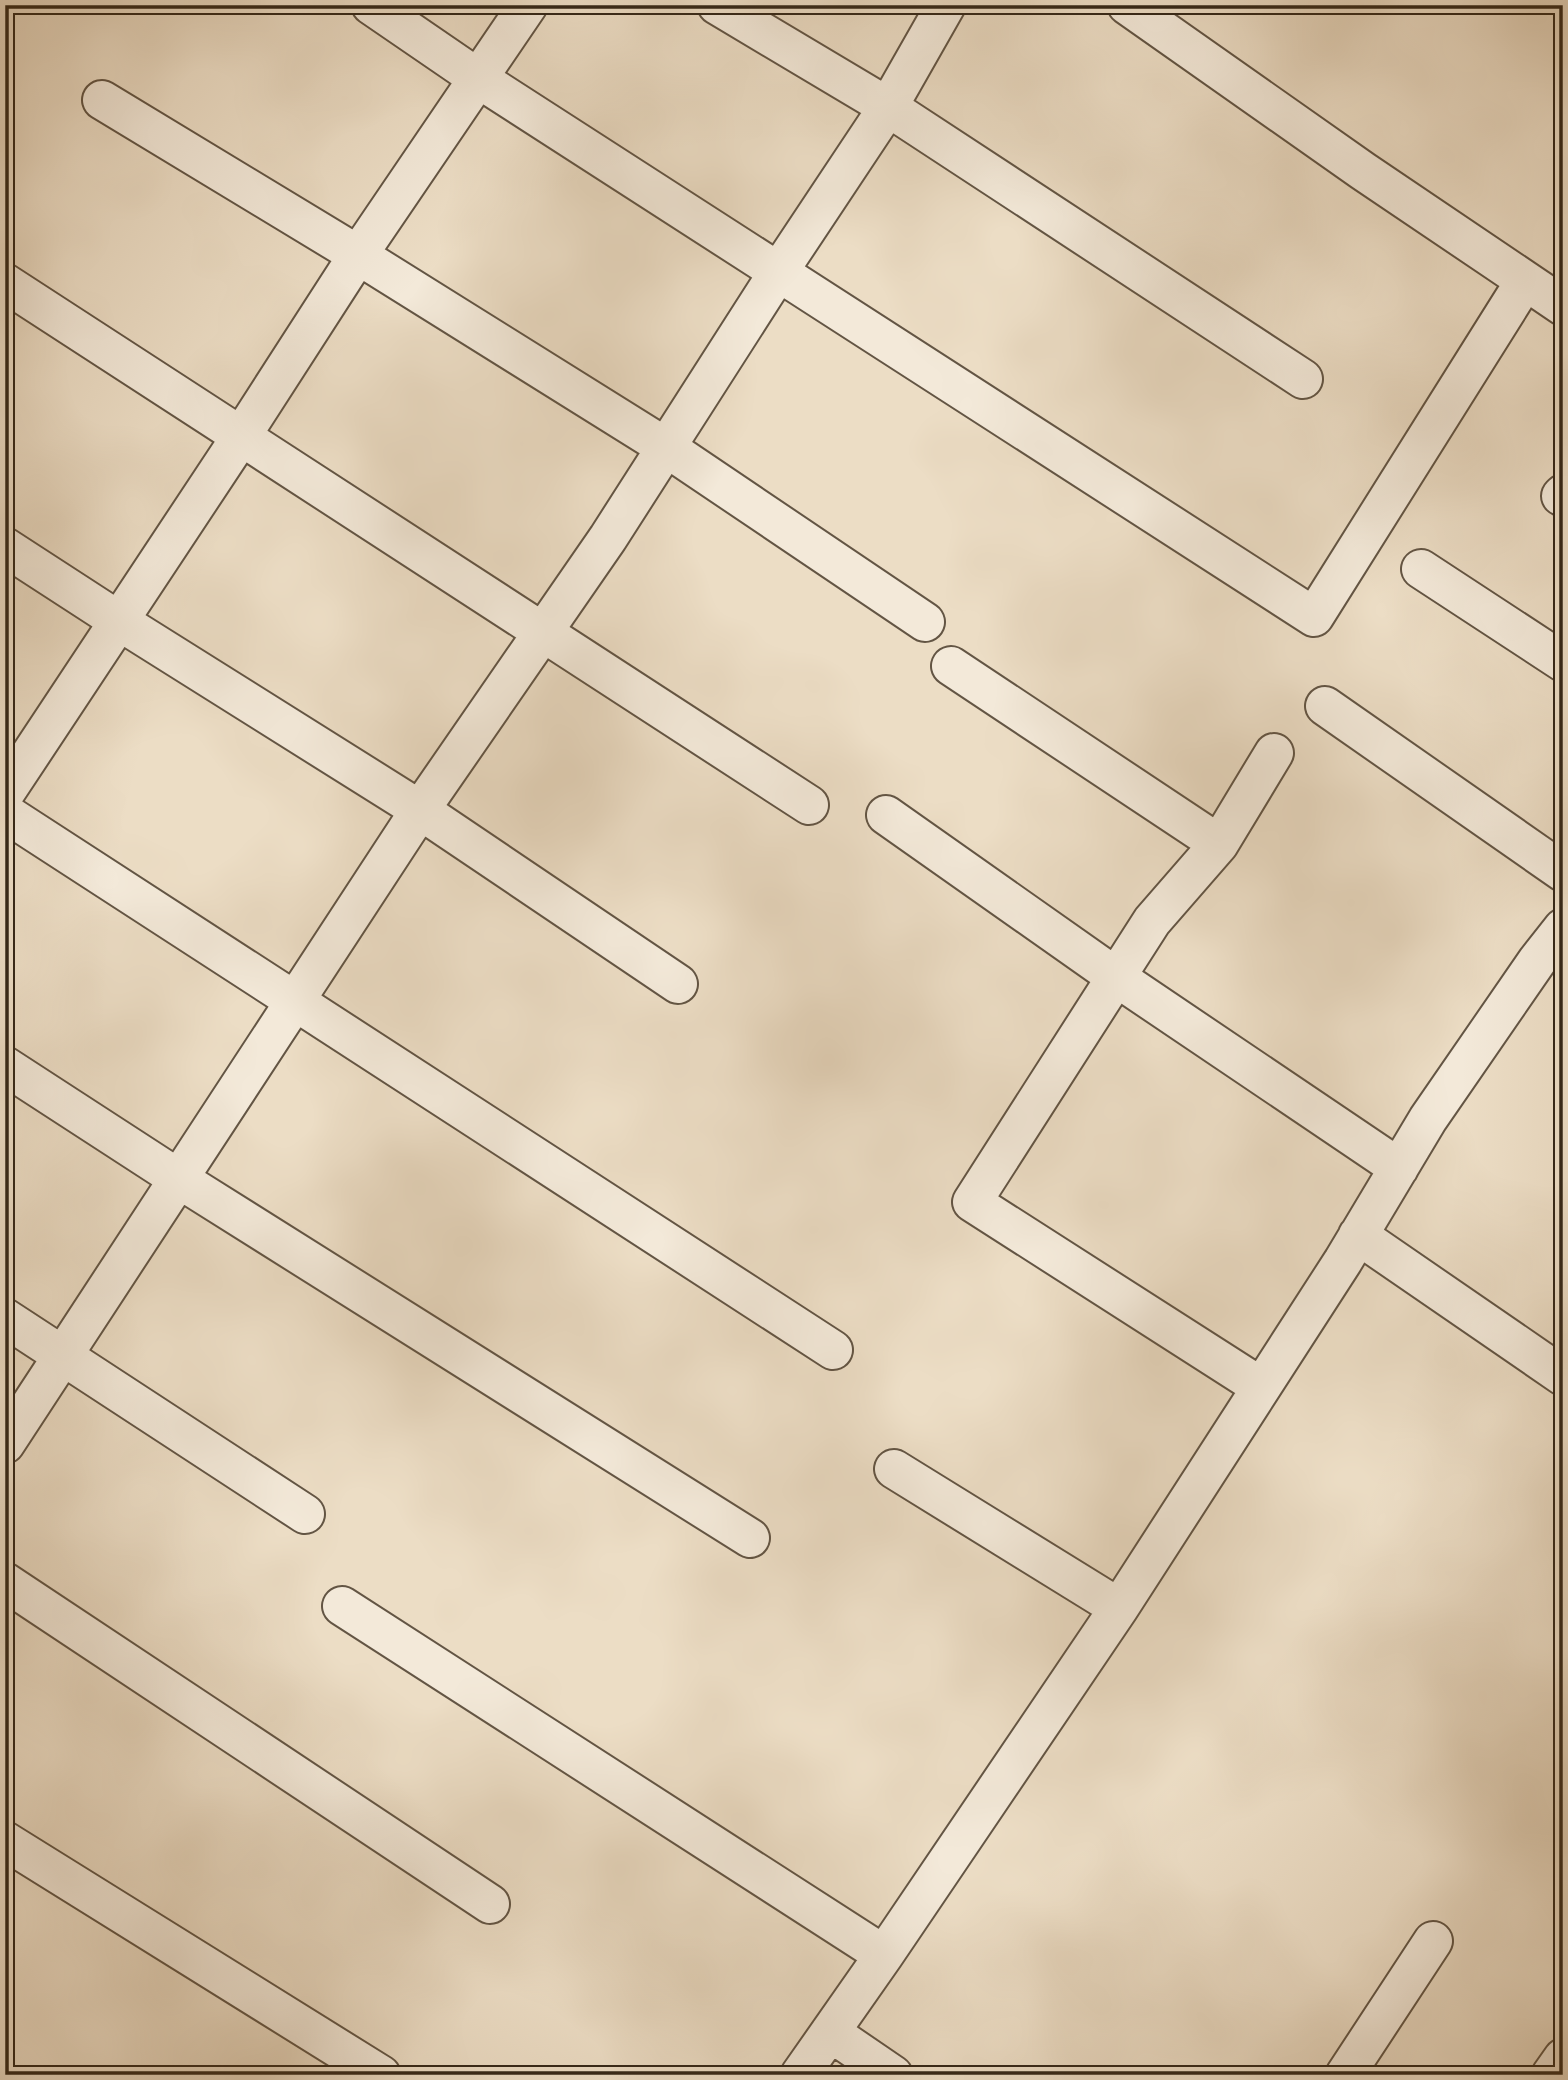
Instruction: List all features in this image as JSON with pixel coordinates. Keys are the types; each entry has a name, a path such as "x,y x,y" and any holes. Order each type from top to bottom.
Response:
{"street":[{"path":"371,5 479,79 1314,617 1525,281"},
{"path":"5,793 358,255 528,5"},
{"path":"716,5 888,107 1303,379"},
{"path":"5,1444 420,810 667,448 779,271 888,107 946,5"},
{"path":"1127,5 1363,172 1563,306"},
{"path":"102,100 358,255 667,448 925,622"},
{"path":"5,283 809,805"},
{"path":"5,547 420,810 678,984"},
{"path":"1421,569 1563,662"},
{"path":"951,666 1219,844"},
{"path":"1325,706 1563,872"},
{"path":"1261,1387 972,1202 1152,921 1219,844 1274,753"},
{"path":"5,813 833,1350"},
{"path":"886,815 1116,976 1399,1168"},
{"path":"800,2075 1119,1608 1359,1235 1428,1119 1537,961 1563,928"},
{"path":"5,1066 179,1179 750,1538"},
{"path":"1359,1235 1563,1376"},
{"path":"5,1318 305,1514"},
{"path":"894,1469 1119,1608"},
{"path":"5,1582 490,1903"},
{"path":"342,1606 884,1955"},
{"path":"5,1841 381,2075"},
{"path":"1345,2075 1433,1941"},
{"path":"830,2032 892,2075"},
{"path":"1551,2075 1563,2058"}]}
